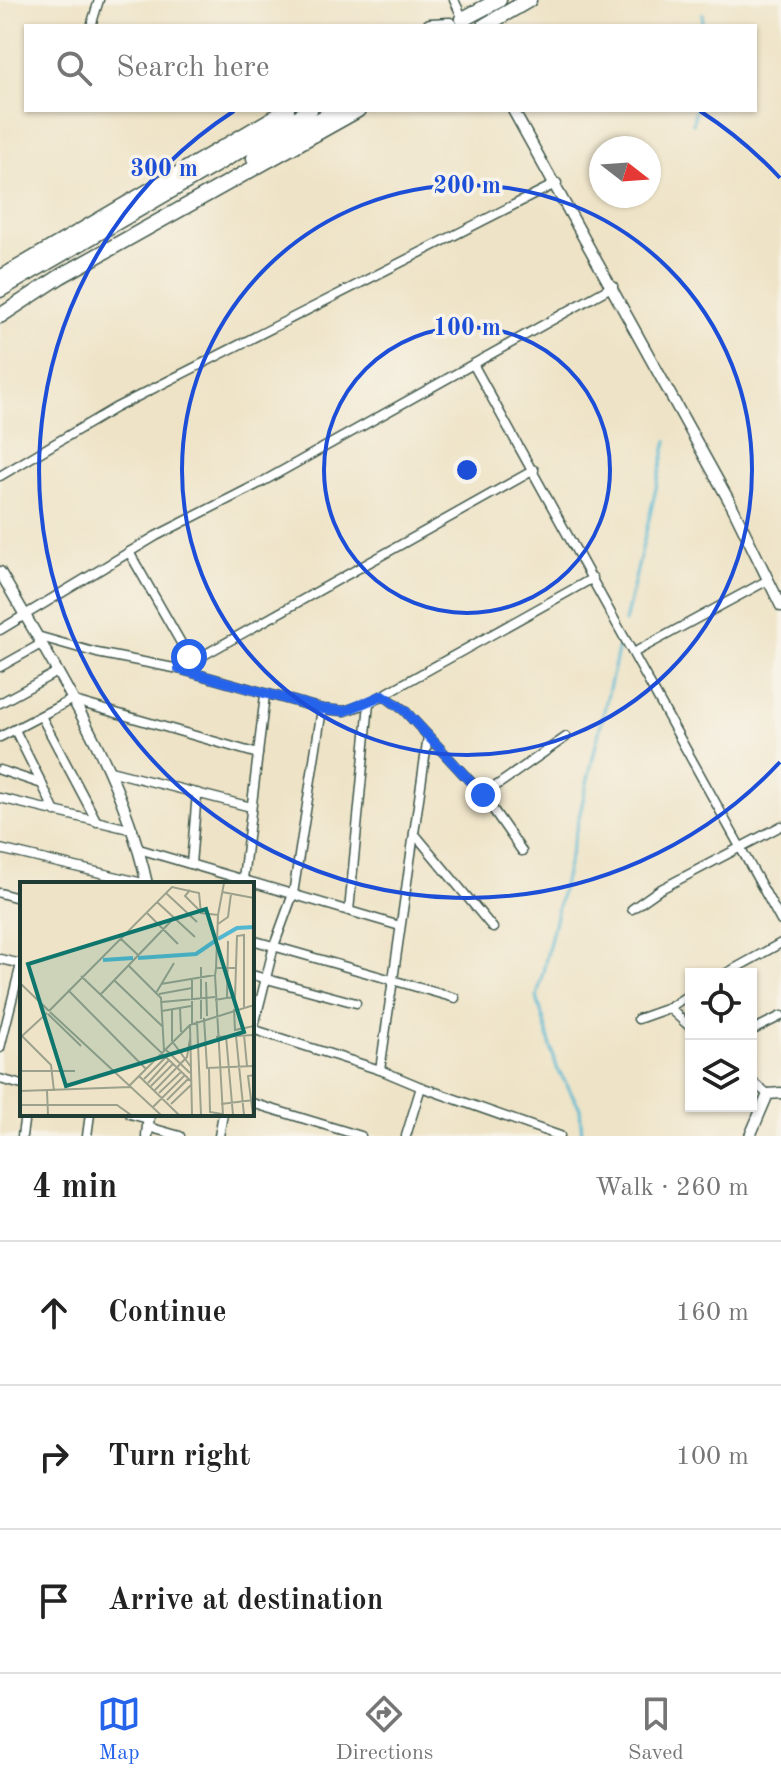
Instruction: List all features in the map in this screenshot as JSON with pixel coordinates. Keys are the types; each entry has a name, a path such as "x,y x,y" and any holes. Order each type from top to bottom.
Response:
{"highway":[{"path":"456,22 499,0"},
{"path":"487,24 529,0"},
{"path":"0,278 284,112"},
{"path":"0,290 307,112"},
{"path":"0,305 333,112"},
{"path":"0,316 61,276 354,112"}],"street":[{"path":"92,24 99,0"},
{"path":"454,0 456,22"},
{"path":"514,112 557,183 732,506 781,606"},
{"path":"0,476 185,371 557,183"},
{"path":"0,630 129,552 613,286"},
{"path":"473,364 635,652 781,921"},
{"path":"179,669 534,470"},
{"path":"129,552 189,657 179,669"},
{"path":"0,572 110,771 134,830 147,882"},
{"path":"0,667 38,640 179,669 265,695 322,709 345,711 369,703 593,578"},
{"path":"635,652 768,580"},
{"path":"0,703 57,672"},
{"path":"243,879 265,695"},
{"path":"383,695 428,736 483,795 522,851"},
{"path":"0,737 71,700 258,754"},
{"path":"349,911 369,703"},
{"path":"254,1022 274,946 293,894 322,709"},
{"path":"41,716 97,822"},
{"path":"15,730 55,812"},
{"path":"254,1031 380,1070 428,736"},
{"path":"483,795 566,737"},
{"path":"0,770 42,784"},
{"path":"110,771 251,807"},
{"path":"191,864 197,793"},
{"path":"0,798 134,830"},
{"path":"632,909 659,890 781,826"},
{"path":"414,833 493,928"},
{"path":"0,849 139,882"},
{"path":"139,849 253,882"},
{"path":"254,882 400,926"},
{"path":"0,893 20,898"},
{"path":"254,941 455,998"},
{"path":"736,968 781,943"},
{"path":"0,959 20,964"},
{"path":"0,1048 3,1021 20,970"},
{"path":"254,976 356,1003"},
{"path":"638,1019 669,1008 685,997"},
{"path":"669,1008 685,1023"},
{"path":"757,1028 781,1016"},
{"path":"374,1068 560,1136"},
{"path":"0,1079 20,1084"},
{"path":"757,1086 768,1094 781,1093"},
{"path":"406,1136 421,1087"},
{"path":"750,1136 768,1094"},
{"path":"254,1104 361,1136"},
{"path":"22,1136 25,1116"},
{"path":"87,1136 90,1116"},
{"path":"219,1136 223,1116"},
{"path":"148,1124 180,1136"}],"waterway":[{"path":"702,24 703,14"},
{"path":"693,124 695,112"},
{"path":"625,622 667,441"},
{"path":"582,1136 580,1108 557,1068 537,997 620,642"}],"route":[{"path":"189,657 179,669 322,709 345,711 383,695 404,710 483,795"}]}
